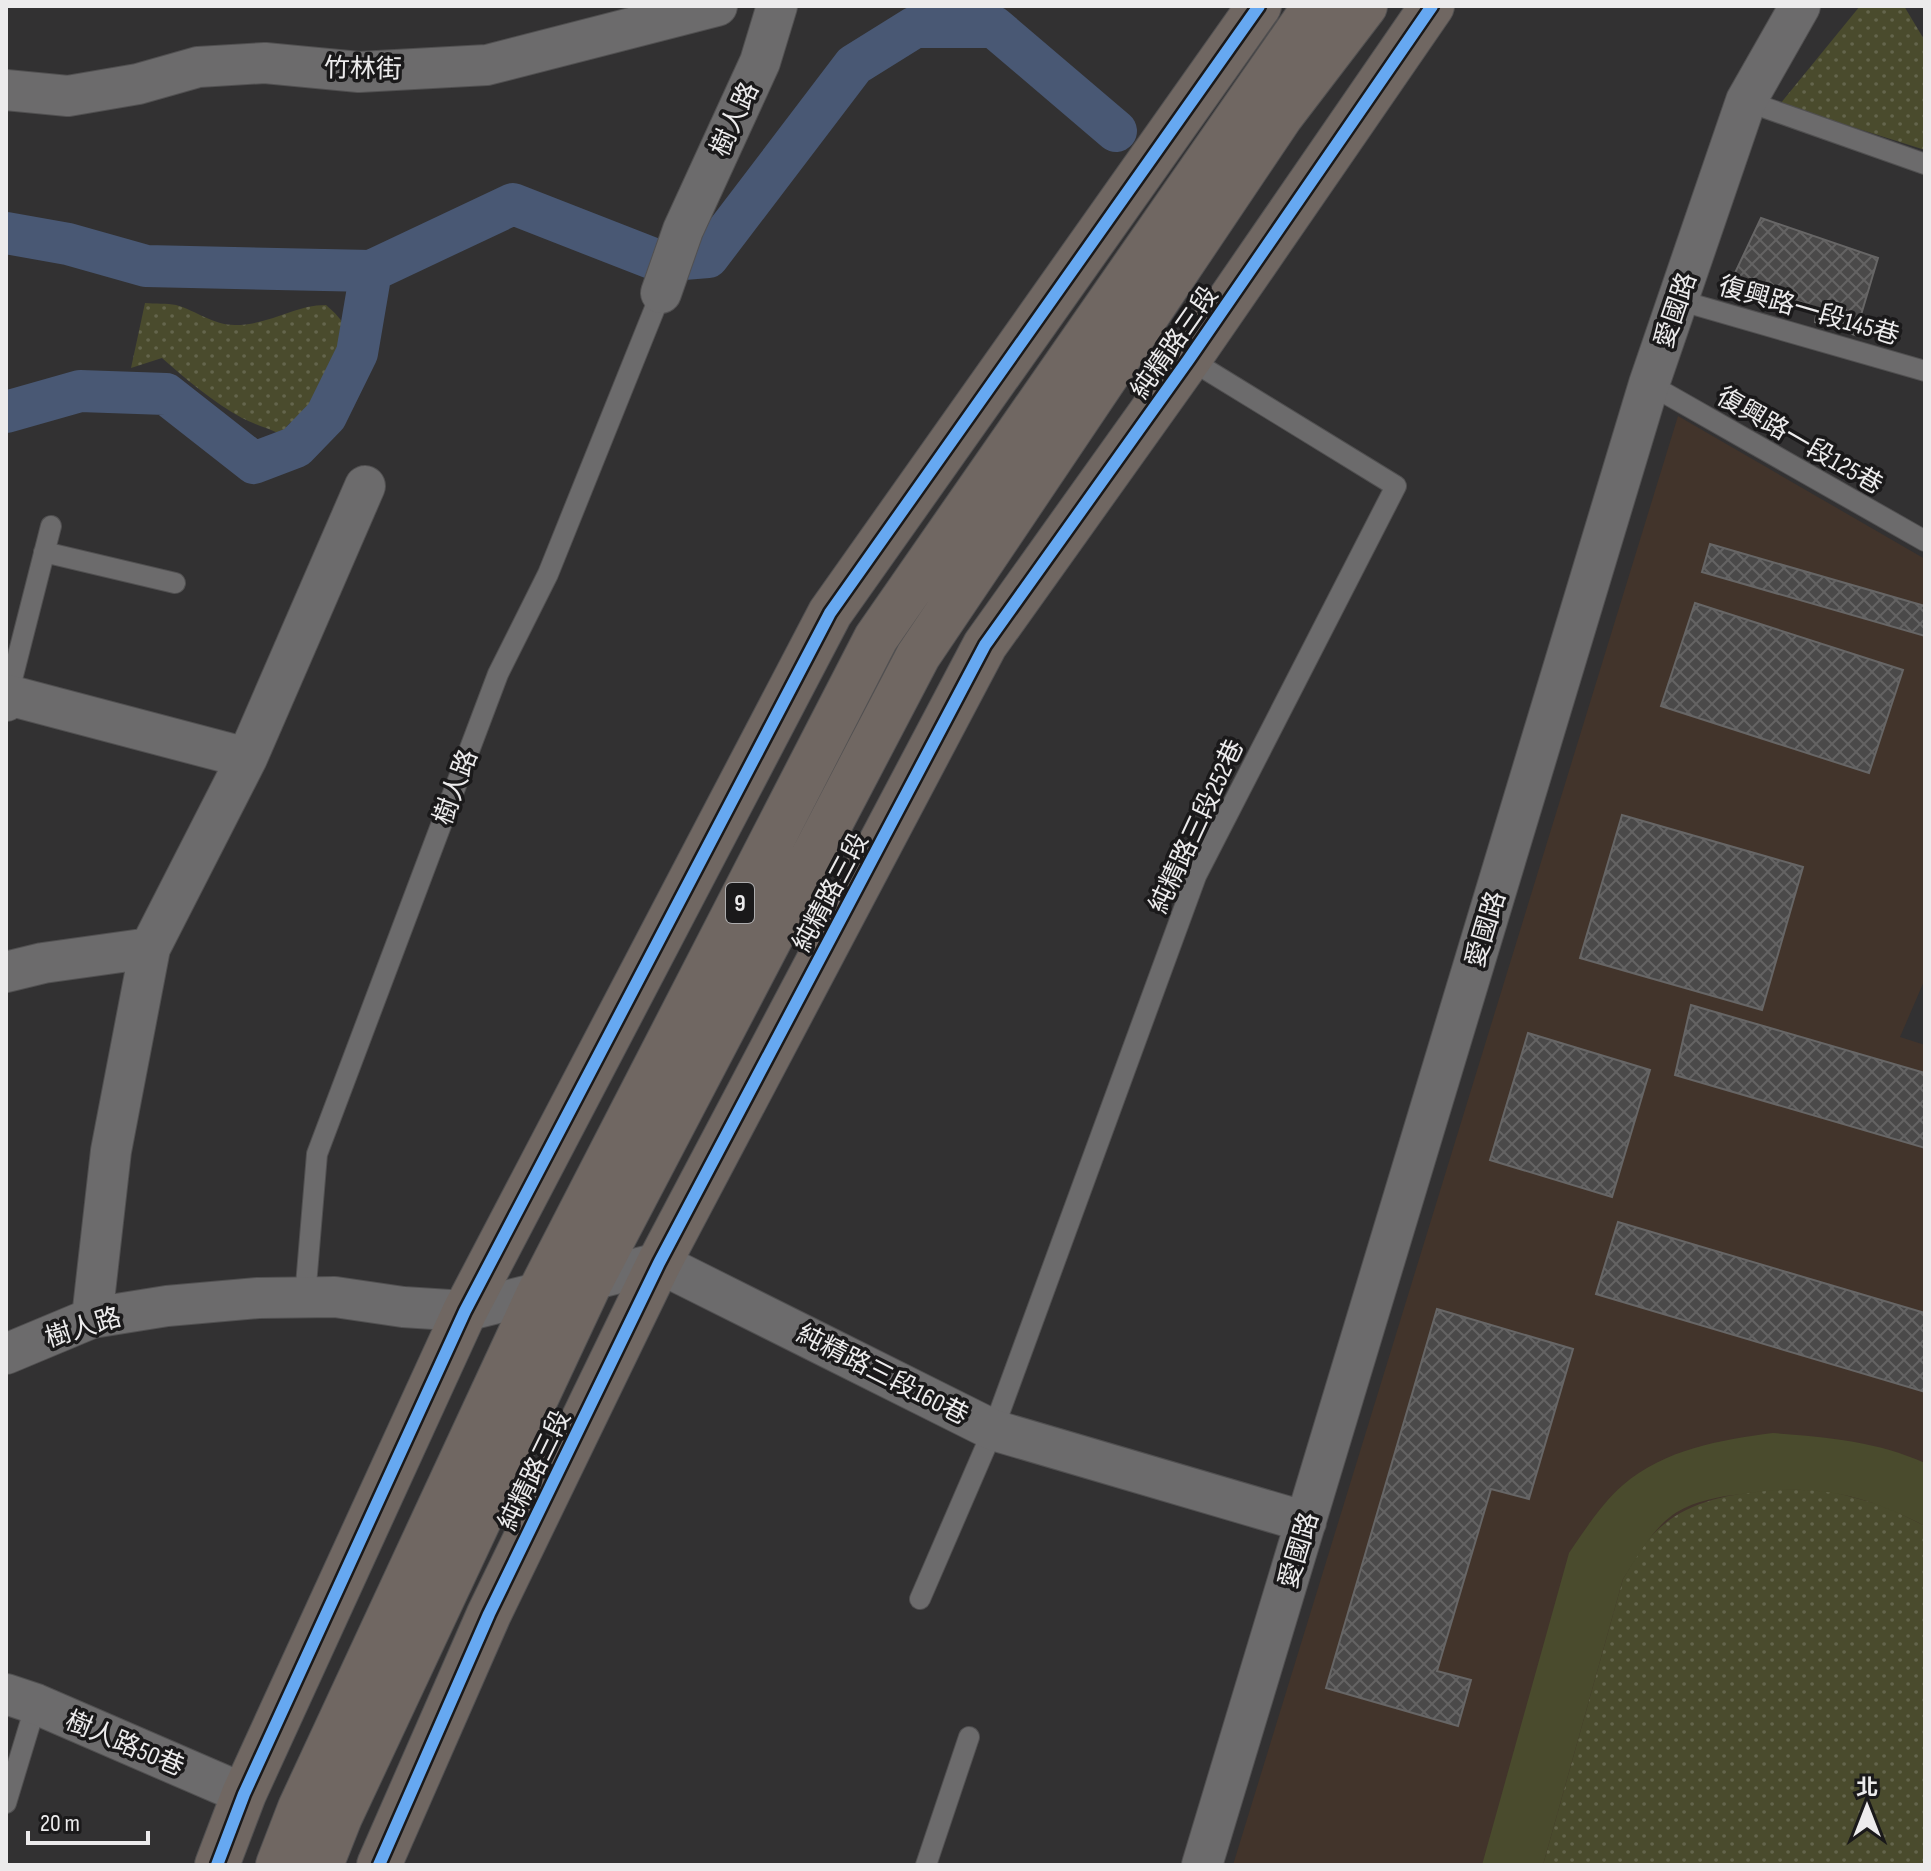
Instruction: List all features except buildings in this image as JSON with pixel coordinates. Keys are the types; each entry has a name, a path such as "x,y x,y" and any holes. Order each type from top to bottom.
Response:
{"main road":[{"path":"217,1865 244,1794 465,1311 830,613 1259,6"},
{"name":"9","path":"278,1865 300,1808 539,1293 876,638 1315,6"},
{"name":"純精路三段","path":"321,1865 340,1817 591,1281 918,656 1281,116 1365,6"},
{"name":"純精路三段","path":"379,1865 489,1614 659,1263 985,645 1189,359 1432,6"}],"street":[{"name":"竹林街","path":"6,90 68,96 138,84 198,67 265,63 359,72 487,65 717,6"},
{"name":"樹人路","path":"661,293 683,230 760,62 777,6"},
{"name":"愛國路","path":"1202,1865 1649,384 1746,101 1800,6"},
{"path":"92,1318 111,1151 150,948 247,758 365,486"},
{"path":"9,678 247,758"},
{"path":"6,972 43,963 150,948"},
{"path":"465,1311 659,1263"},
{"name":"純精路三段160巷","path":"659,1263 993,1430 1306,1522"},
{"name":"樹人路","path":"6,1354 92,1318 167,1306 258,1298 335,1297 403,1307 465,1311"},
{"name":"樹人路50巷","path":"21,1699 244,1794"}],"lane":[{"path":"1746,101 1925,164"},
{"name":"樹人路","path":"305,1297 317,1154 498,674 548,574 661,293"},
{"name":"復興路一段145巷","path":"1678,300 1925,371"},
{"name":"純精路三段252巷","path":"993,1430 1196,876 1396,486 1189,359"},
{"name":"復興路一段125巷","path":"1649,384 1925,541"},
{"path":"9,678 51,526"},
{"path":"44,552 175,583"},
{"path":"920,1599 993,1430"},
{"path":"6,1803 21,1699"},
{"path":"926,1865 969,1737"}],"shaded area":[{"path":"1678,416 1925,559 1925,979 1900,1037 1925,1045 1925,1865 1233,1865"}],"green space":[{"path":"1860,6 1904,6 1925,41 1925,150 1780,104"},
{"path":"145,303 176,305 219,323 235,325 326,305 343,323 347,338 335,372 321,395 309,410 290,423 282,435 231,412 162,358 131,368"},
{"path":"1773,1433 1870,1445 1925,1463 1925,1526 1858,1498 1792,1490 1708,1500 1684,1508 1668,1518 1647,1542 1623,1579 1543,1865 1482,1865 1569,1553 1608,1500 1639,1473 1694,1448"},
{"path":"1772,1489 1826,1490 1885,1506 1925,1526 1925,1865 1543,1865 1623,1579 1638,1554 1660,1528 1689,1509 1720,1498"}],"waterway":[{"path":"6,412 80,391 166,394 254,463 296,447 326,416 357,353 371,271 513,204 659,261 708,257 854,65 915,27 994,27 1116,131"},
{"path":"6,233 68,244 146,266 371,271"}],"cycle path":[{"path":"217,1865 244,1794 465,1311 830,613 1259,6"},
{"path":"379,1865 489,1614 659,1263 985,645 1189,359 1432,6"}]}
